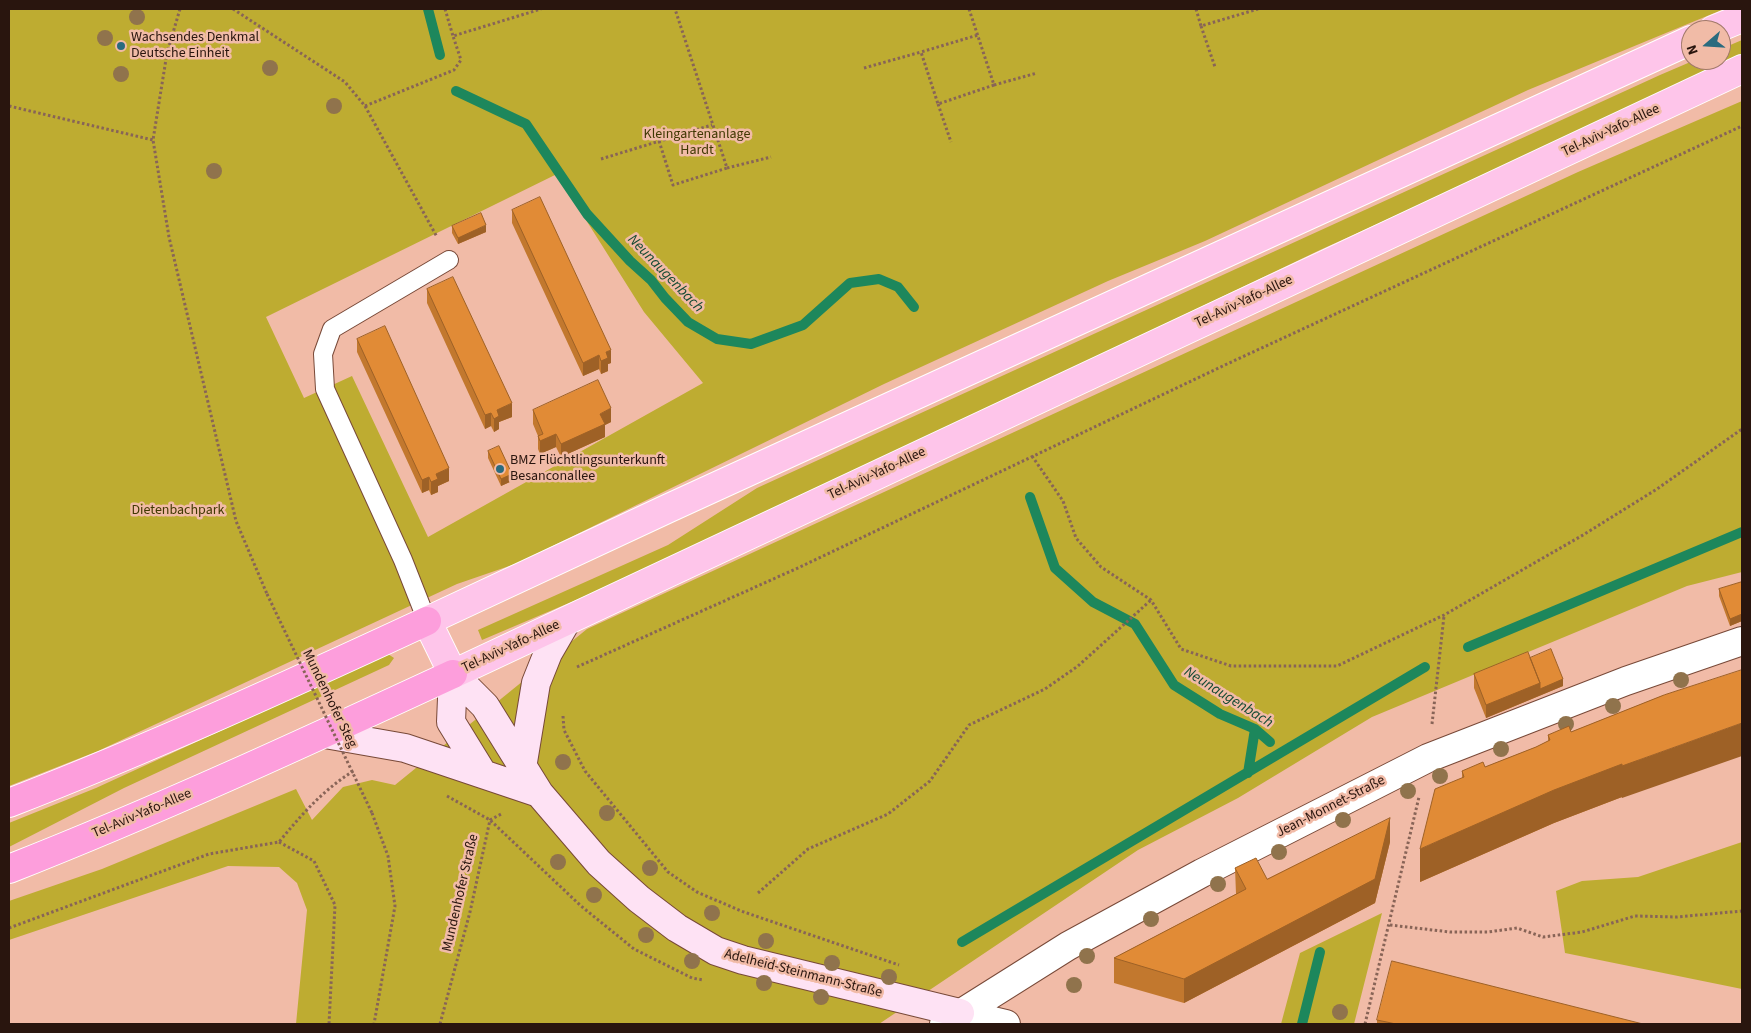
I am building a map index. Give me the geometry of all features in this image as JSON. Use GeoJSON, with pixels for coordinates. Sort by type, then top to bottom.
{"type":"FeatureCollection","features":[{"type":"Feature","properties":{"kind":"highway"},"geometry":{"type":"LineString","coordinates":[[9,803],[91,771],[255,701],[427,621]]}},
{"type":"Feature","properties":{"kind":"highway","name":"Tel-Aviv-Yafo-Allee"},"geometry":{"type":"LineString","coordinates":[[9,869],[64,848],[324,734],[453,674]]}},
{"type":"Feature","properties":{"kind":"main road"},"geometry":{"type":"LineString","coordinates":[[453,674],[427,621],[677,504],[1681,45]]}},
{"type":"Feature","properties":{"kind":"main road","name":"Tel-Aviv-Yafo-Allee"},"geometry":{"type":"LineString","coordinates":[[453,674],[923,452],[1742,70]]}},
{"type":"Feature","properties":{"kind":"street"},"geometry":{"type":"LineString","coordinates":[[522,768],[536,683],[548,653],[566,622]]}},
{"type":"Feature","properties":{"kind":"street","name":"Jean-Monnet-Straße"},"geometry":{"type":"LineString","coordinates":[[952,1018],[1068,946],[1194,877],[1428,758],[1626,681],[1742,641]]}},
{"type":"Feature","properties":{"kind":"street"},"geometry":{"type":"LineString","coordinates":[[453,674],[450,722],[483,774]]}},
{"type":"Feature","properties":{"kind":"street","name":"Adelheid-Steinmann-Straße"},"geometry":{"type":"LineString","coordinates":[[453,674],[484,706],[539,793],[599,863],[677,928],[716,952],[952,1018],[1006,1024]]}},
{"type":"Feature","properties":{"kind":"street"},"geometry":{"type":"LineString","coordinates":[[324,734],[405,748],[539,793]]}},
{"type":"Feature","properties":{"kind":"lane"},"geometry":{"type":"LineString","coordinates":[[427,621],[403,560],[325,388],[323,354],[332,329],[449,260]]}},
{"type":"Feature","properties":{"kind":"path","name":"Mundenhofer Steg"},"geometry":{"type":"LineString","coordinates":[[180,9],[167,53],[153,140],[169,237],[236,521],[267,594],[372,814],[388,856],[395,906],[374,1024]]}},
{"type":"Feature","properties":{"kind":"path"},"geometry":{"type":"LineString","coordinates":[[233,9],[345,82],[365,106],[449,260]]}},
{"type":"Feature","properties":{"kind":"path"},"geometry":{"type":"LineString","coordinates":[[365,106],[454,70],[461,60],[445,9]]}},
{"type":"Feature","properties":{"kind":"path"},"geometry":{"type":"LineString","coordinates":[[453,36],[541,9]]}},
{"type":"Feature","properties":{"kind":"path"},"geometry":{"type":"LineString","coordinates":[[675,9],[726,168]]}},
{"type":"Feature","properties":{"kind":"path"},"geometry":{"type":"LineString","coordinates":[[969,9],[994,86]]}},
{"type":"Feature","properties":{"kind":"path"},"geometry":{"type":"LineString","coordinates":[[1196,9],[1215,67]]}},
{"type":"Feature","properties":{"kind":"path"},"geometry":{"type":"LineString","coordinates":[[1201,26],[1259,9]]}},
{"type":"Feature","properties":{"kind":"path"},"geometry":{"type":"LineString","coordinates":[[864,68],[978,35]]}},
{"type":"Feature","properties":{"kind":"path"},"geometry":{"type":"LineString","coordinates":[[921,52],[950,142]]}},
{"type":"Feature","properties":{"kind":"path"},"geometry":{"type":"LineString","coordinates":[[938,104],[1037,73]]}},
{"type":"Feature","properties":{"kind":"path"},"geometry":{"type":"LineString","coordinates":[[9,106],[153,140]]}},
{"type":"Feature","properties":{"kind":"path"},"geometry":{"type":"LineString","coordinates":[[601,159],[712,125]]}},
{"type":"Feature","properties":{"kind":"path"},"geometry":{"type":"LineString","coordinates":[[573,671],[580,665],[800,567],[1032,456],[1742,126]]}},
{"type":"Feature","properties":{"kind":"path"},"geometry":{"type":"LineString","coordinates":[[659,141],[673,185],[726,168],[771,157]]}},
{"type":"Feature","properties":{"kind":"path"},"geometry":{"type":"LineString","coordinates":[[1032,456],[1063,501],[1076,538],[1100,567],[1151,600],[1181,649],[1231,666],[1337,666],[1444,616],[1583,535],[1657,489],[1742,429]]}},
{"type":"Feature","properties":{"kind":"path"},"geometry":{"type":"LineString","coordinates":[[758,893],[808,849],[888,814],[930,781],[968,725],[1045,690],[1078,666],[1151,600]]}},
{"type":"Feature","properties":{"kind":"path"},"geometry":{"type":"LineString","coordinates":[[1365,1024],[1390,925],[1428,758],[1444,616]]}},
{"type":"Feature","properties":{"kind":"path"},"geometry":{"type":"LineString","coordinates":[[563,711],[564,730],[585,771],[668,872],[697,892],[741,911],[901,965]]}},
{"type":"Feature","properties":{"kind":"path"},"geometry":{"type":"LineString","coordinates":[[279,842],[314,802],[338,780],[364,768]]}},
{"type":"Feature","properties":{"kind":"path","name":"Mundenhofer Straße"},"geometry":{"type":"LineString","coordinates":[[440,1024],[470,912],[490,820],[539,793]]}},
{"type":"Feature","properties":{"kind":"path"},"geometry":{"type":"LineString","coordinates":[[9,928],[209,854],[279,842],[314,861],[335,905],[329,1024]]}},
{"type":"Feature","properties":{"kind":"path"},"geometry":{"type":"LineString","coordinates":[[1390,925],[1450,932],[1488,932],[1518,928],[1543,937],[1582,932],[1635,916],[1677,918],[1742,911]]}},
{"type":"Feature","properties":{"kind":"green space"},"geometry":{"type":"Polygon","coordinates":[[[9,9],[1724,9],[1697,20],[1681,20],[1681,27],[1528,90],[1205,241],[1108,281],[884,384],[518,563],[457,584],[98,751],[9,786],[9,9]],[[557,174],[266,317],[304,398],[352,376],[428,537],[703,383],[644,312],[557,174]]]}},
{"type":"Feature","properties":{"kind":"green space"},"geometry":{"type":"Polygon","coordinates":[[[1742,40],[1742,61],[1731,66],[1731,45],[1742,40]]]}},
{"type":"Feature","properties":{"kind":"green space"},"geometry":{"type":"Polygon","coordinates":[[[1681,66],[1681,70],[1721,70],[1320,250],[677,557],[482,640],[478,630],[668,545],[757,488],[1681,66]]]}},
{"type":"Feature","properties":{"kind":"green space"},"geometry":{"type":"Polygon","coordinates":[[[1742,101],[1742,572],[1687,586],[1372,717],[1238,798],[1138,850],[879,1024],[296,1024],[307,910],[297,883],[279,867],[228,866],[9,940],[9,901],[102,869],[296,789],[312,820],[343,787],[372,780],[395,785],[587,629],[1578,172],[1742,101]]]}},
{"type":"Feature","properties":{"kind":"green space"},"geometry":{"type":"Polygon","coordinates":[[[388,654],[394,658],[389,665],[124,788],[9,847],[9,823],[96,788],[388,654]]]}},
{"type":"Feature","properties":{"kind":"green space"},"geometry":{"type":"Polygon","coordinates":[[[1742,842],[1742,989],[1565,953],[1556,891],[1582,881],[1638,877],[1742,842]]]}},
{"type":"Feature","properties":{"kind":"green space"},"geometry":{"type":"Polygon","coordinates":[[[1382,913],[1354,1024],[1281,1024],[1300,953],[1382,913]]]}},
{"type":"Feature","properties":{"kind":"building"},"geometry":{"type":"Polygon","coordinates":[[[540,197],[611,350],[606,352],[608,358],[601,361],[599,355],[583,363],[512,210],[540,197]]]}},
{"type":"Feature","properties":{"kind":"building"},"geometry":{"type":"Polygon","coordinates":[[[481,213],[486,225],[458,238],[452,226],[481,213]]]}},
{"type":"Feature","properties":{"kind":"building"},"geometry":{"type":"Polygon","coordinates":[[[453,277],[512,403],[497,410],[499,416],[494,419],[491,413],[485,415],[427,289],[453,277]]]}},
{"type":"Feature","properties":{"kind":"building"},"geometry":{"type":"Polygon","coordinates":[[[385,326],[449,468],[436,474],[438,479],[431,482],[429,477],[422,480],[357,339],[385,326]]]}},
{"type":"Feature","properties":{"kind":"building"},"geometry":{"type":"Polygon","coordinates":[[[598,380],[611,408],[600,414],[605,424],[561,444],[556,434],[540,441],[538,436],[543,434],[533,410],[598,380]]]}},
{"type":"Feature","properties":{"kind":"building"},"geometry":{"type":"Polygon","coordinates":[[[499,446],[512,474],[501,479],[488,451],[499,446]]]}},
{"type":"Feature","properties":{"kind":"building"},"geometry":{"type":"Polygon","coordinates":[[[1742,582],[1742,614],[1730,619],[1719,589],[1742,582]]]}},
{"type":"Feature","properties":{"kind":"building"},"geometry":{"type":"Polygon","coordinates":[[[1551,649],[1563,679],[1540,689],[1540,683],[1530,658],[1551,649]]]}},
{"type":"Feature","properties":{"kind":"building"},"geometry":{"type":"Polygon","coordinates":[[[1528,652],[1540,683],[1486,705],[1474,674],[1528,652]]]}},
{"type":"Feature","properties":{"kind":"building"},"geometry":{"type":"Polygon","coordinates":[[[1742,670],[1742,723],[1622,766],[1622,764],[1554,790],[1420,849],[1435,789],[1464,777],[1462,771],[1483,762],[1485,767],[1536,747],[1550,740],[1548,735],[1569,726],[1571,732],[1664,695],[1742,670]]]}},
{"type":"Feature","properties":{"kind":"building"},"geometry":{"type":"Polygon","coordinates":[[[1390,818],[1375,879],[1184,979],[1114,958],[1246,889],[1235,868],[1256,858],[1267,879],[1390,818]]]}},
{"type":"Feature","properties":{"kind":"building"},"geometry":{"type":"Polygon","coordinates":[[[1392,961],[1643,1024],[1396,1024],[1377,1020],[1392,961]]]}},
{"type":"Feature","properties":{"kind":"waterway","name":"Neunaugenbach"},"geometry":{"type":"LineString","coordinates":[[428,9],[440,55]]}},
{"type":"Feature","properties":{"kind":"waterway","name":"Neunaugenbach"},"geometry":{"type":"LineString","coordinates":[[456,91],[526,124],[587,214],[630,261],[651,280],[688,322],[717,339],[751,344],[803,325],[850,283],[879,279],[898,287],[914,307]]}},
{"type":"Feature","properties":{"kind":"waterway","name":"Neunaugenbach"},"geometry":{"type":"LineString","coordinates":[[1030,497],[1055,568],[1093,602],[1135,624],[1174,685],[1220,714],[1255,729],[1270,742]]}},
{"type":"Feature","properties":{"kind":"waterway"},"geometry":{"type":"LineString","coordinates":[[1468,647],[1742,532]]}},
{"type":"Feature","properties":{"kind":"waterway"},"geometry":{"type":"LineString","coordinates":[[962,942],[1425,667]]}},
{"type":"Feature","properties":{"kind":"waterway"},"geometry":{"type":"LineString","coordinates":[[1248,773],[1255,729]]}},
{"type":"Feature","properties":{"kind":"waterway","name":"Neunaugenbach"},"geometry":{"type":"LineString","coordinates":[[1302,1024],[1320,952]]}},
{"type":"Feature","properties":{"kind":"place","name":"Wachsendes Denkmal Deutsche Einheit"},"geometry":{"type":"Point","coordinates":[121,46]}},
{"type":"Feature","properties":{"kind":"place","name":"BMZ Flüchtlingsunterkunft Besanconallee"},"geometry":{"type":"Point","coordinates":[500,469]}},
{"type":"Feature","properties":{"kind":"park label","name":"Kleingartenanlage Hardt"},"geometry":{"type":"Point","coordinates":[697,144]}},
{"type":"Feature","properties":{"kind":"park label","name":"Dietenbachpark"},"geometry":{"type":"Point","coordinates":[178,511]}}]}
